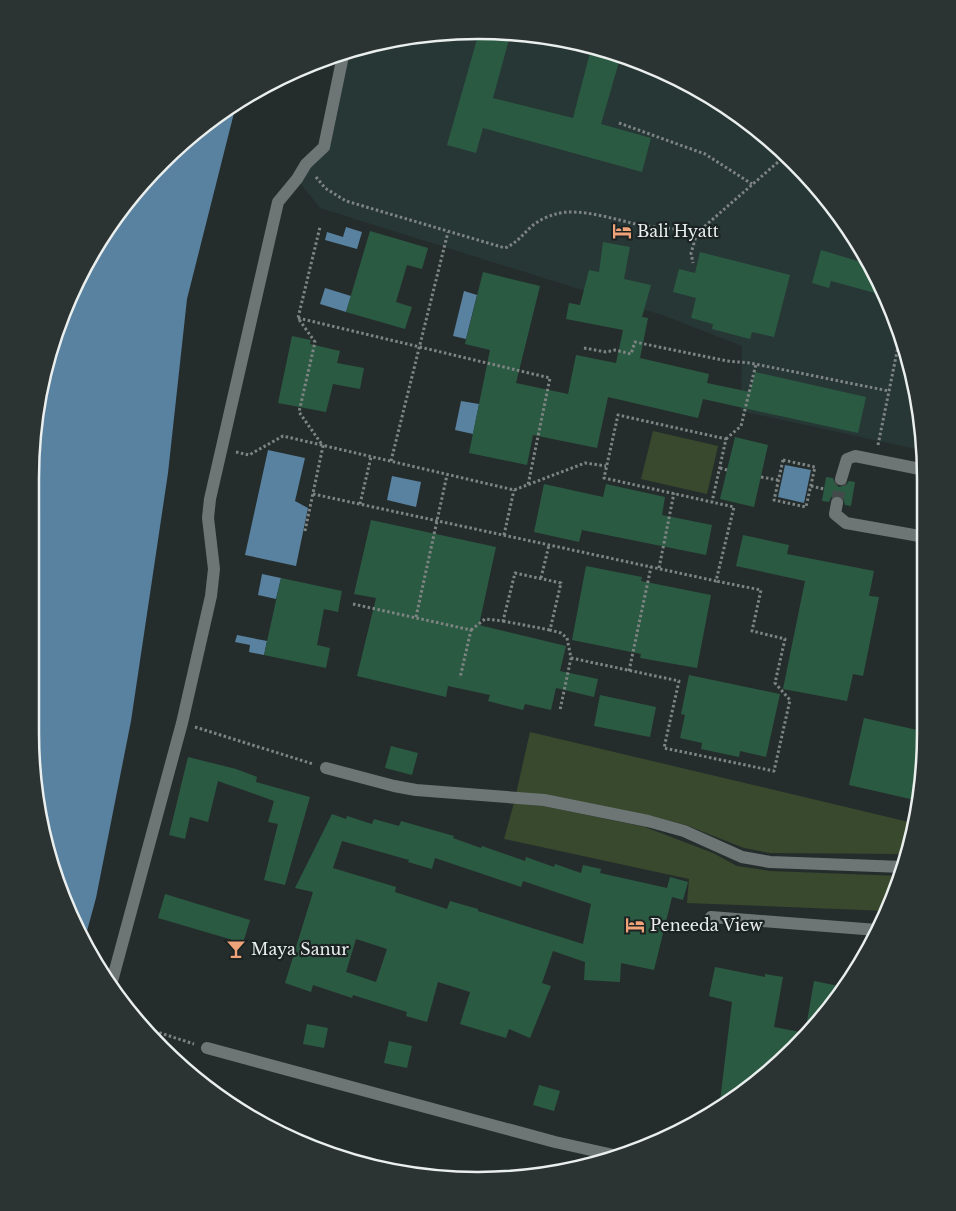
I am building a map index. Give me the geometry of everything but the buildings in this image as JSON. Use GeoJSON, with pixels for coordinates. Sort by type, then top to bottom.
{"type":"FeatureCollection","features":[{"type":"Feature","properties":{"kind":"street"},"geometry":{"type":"LineString","coordinates":[[113,977],[182,723],[211,596],[214,569],[208,518],[210,499],[278,202],[297,179],[306,164],[324,147],[342,61]]}},
{"type":"Feature","properties":{"kind":"street"},"geometry":{"type":"LineString","coordinates":[[841,479],[847,460],[855,456],[917,468]]}},
{"type":"Feature","properties":{"kind":"street"},"geometry":{"type":"LineString","coordinates":[[836,504],[835,514],[846,523],[917,536]]}},
{"type":"Feature","properties":{"kind":"street"},"geometry":{"type":"LineString","coordinates":[[326,768],[409,788],[443,793],[544,800],[648,821],[684,831],[742,857],[770,862],[896,867]]}},
{"type":"Feature","properties":{"kind":"street"},"geometry":{"type":"LineString","coordinates":[[711,917],[871,930]]}},
{"type":"Feature","properties":{"kind":"street"},"geometry":{"type":"LineString","coordinates":[[207,1048],[554,1142],[605,1153]]}},
{"type":"Feature","properties":{"kind":"path"},"geometry":{"type":"LineString","coordinates":[[619,123],[705,154],[752,184]]}},
{"type":"Feature","properties":{"kind":"path"},"geometry":{"type":"LineString","coordinates":[[693,263],[691,253],[697,233],[781,160]]}},
{"type":"Feature","properties":{"kind":"path"},"geometry":{"type":"LineString","coordinates":[[306,164],[325,188],[346,201],[505,248],[514,245],[533,225],[557,213],[570,212],[602,216],[642,225],[676,228],[697,233]]}},
{"type":"Feature","properties":{"kind":"path"},"geometry":{"type":"LineString","coordinates":[[305,531],[324,446],[299,412],[315,342],[298,318],[320,227]]}},
{"type":"Feature","properties":{"kind":"path"},"geometry":{"type":"LineString","coordinates":[[391,461],[448,232]]}},
{"type":"Feature","properties":{"kind":"path"},"geometry":{"type":"LineString","coordinates":[[298,318],[550,378],[528,485]]}},
{"type":"Feature","properties":{"kind":"path"},"geometry":{"type":"LineString","coordinates":[[584,348],[606,352],[615,350],[631,354],[635,342],[727,361],[756,364],[889,390]]}},
{"type":"Feature","properties":{"kind":"path"},"geometry":{"type":"LineString","coordinates":[[875,460],[898,349]]}},
{"type":"Feature","properties":{"kind":"path"},"geometry":{"type":"LineString","coordinates":[[712,502],[726,439],[741,426],[756,364]]}},
{"type":"Feature","properties":{"kind":"path"},"geometry":{"type":"LineString","coordinates":[[716,581],[734,507],[604,478],[618,415],[726,439]]}},
{"type":"Feature","properties":{"kind":"path"},"geometry":{"type":"LineString","coordinates":[[221,448],[249,455],[283,436],[514,490],[585,463],[606,466]]}},
{"type":"Feature","properties":{"kind":"path"},"geometry":{"type":"LineString","coordinates":[[360,504],[371,457]]}},
{"type":"Feature","properties":{"kind":"path"},"geometry":{"type":"LineString","coordinates":[[783,460],[815,467],[811,486],[806,507],[774,500],[783,460]]}},
{"type":"Feature","properties":{"kind":"path"},"geometry":{"type":"LineString","coordinates":[[720,468],[727,470]]}},
{"type":"Feature","properties":{"kind":"path"},"geometry":{"type":"LineString","coordinates":[[416,617],[447,475]]}},
{"type":"Feature","properties":{"kind":"path"},"geometry":{"type":"LineString","coordinates":[[761,477],[778,480]]}},
{"type":"Feature","properties":{"kind":"path"},"geometry":{"type":"LineString","coordinates":[[811,486],[824,489]]}},
{"type":"Feature","properties":{"kind":"path"},"geometry":{"type":"LineString","coordinates":[[504,535],[514,490]]}},
{"type":"Feature","properties":{"kind":"path"},"geometry":{"type":"LineString","coordinates":[[659,568],[674,493]]}},
{"type":"Feature","properties":{"kind":"path"},"geometry":{"type":"LineString","coordinates":[[313,494],[761,590],[752,631],[785,638],[775,683],[790,700],[774,771],[664,748],[679,681],[571,658]]}},
{"type":"Feature","properties":{"kind":"path"},"geometry":{"type":"LineString","coordinates":[[541,578],[550,545]]}},
{"type":"Feature","properties":{"kind":"path"},"geometry":{"type":"LineString","coordinates":[[629,671],[652,567]]}},
{"type":"Feature","properties":{"kind":"path"},"geometry":{"type":"LineString","coordinates":[[503,620],[515,573],[561,582],[550,630]]}},
{"type":"Feature","properties":{"kind":"path"},"geometry":{"type":"LineString","coordinates":[[353,604],[471,630]]}},
{"type":"Feature","properties":{"kind":"path"},"geometry":{"type":"LineString","coordinates":[[460,678],[471,630],[485,619],[503,620],[562,633],[567,638],[571,658],[560,710]]}},
{"type":"Feature","properties":{"kind":"path"},"geometry":{"type":"LineString","coordinates":[[182,723],[326,768]]}},
{"type":"Feature","properties":{"kind":"path"},"geometry":{"type":"LineString","coordinates":[[156,1031],[207,1048]]}},
{"type":"Feature","properties":{"kind":"shaded area","name":"Bali Hyatt"},"geometry":{"type":"Polygon","coordinates":[[[478,39],[535,43],[564,47],[619,62],[672,84],[722,113],[768,148],[808,188],[843,234],[872,284],[894,337],[909,392],[916,449],[741,411],[742,346],[665,316],[320,208],[297,179],[324,147],[342,61],[392,47],[449,40],[478,39]]]}},
{"type":"Feature","properties":{"kind":"green space"},"geometry":{"type":"Polygon","coordinates":[[[653,431],[718,446],[707,494],[641,479],[653,431]]]}},
{"type":"Feature","properties":{"kind":"green space"},"geometry":{"type":"Polygon","coordinates":[[[530,732],[908,822],[900,854],[770,853],[744,848],[686,825],[651,816],[516,794],[530,732]]]}},
{"type":"Feature","properties":{"kind":"green space"},"geometry":{"type":"Polygon","coordinates":[[[514,803],[543,806],[645,827],[713,853],[737,866],[770,871],[893,876],[880,911],[687,903],[689,879],[504,839],[514,803]]]}},
{"type":"Feature","properties":{"kind":"water"},"geometry":{"type":"Polygon","coordinates":[[[234,113],[187,299],[168,473],[131,721],[96,898],[87,932],[72,901],[54,847],[47,819],[40,762],[39,478],[40,449],[47,392],[62,337],[72,310],[98,258],[113,234],[148,188],[167,167],[188,148],[234,113]]]}},
{"type":"Feature","properties":{"kind":"water"},"geometry":{"type":"Polygon","coordinates":[[[346,227],[362,232],[357,249],[325,240],[327,232],[343,237],[346,227]]]}},
{"type":"Feature","properties":{"kind":"water"},"geometry":{"type":"Polygon","coordinates":[[[325,288],[351,296],[346,312],[320,304],[325,288]]]}},
{"type":"Feature","properties":{"kind":"water"},"geometry":{"type":"Polygon","coordinates":[[[464,291],[477,295],[466,339],[453,336],[464,291]]]}},
{"type":"Feature","properties":{"kind":"water"},"geometry":{"type":"Polygon","coordinates":[[[461,401],[479,404],[473,434],[455,430],[461,401]]]}},
{"type":"Feature","properties":{"kind":"water"},"geometry":{"type":"Polygon","coordinates":[[[268,450],[305,458],[295,501],[308,508],[296,566],[245,555],[268,450]]]}},
{"type":"Feature","properties":{"kind":"water"},"geometry":{"type":"Polygon","coordinates":[[[785,465],[811,470],[804,503],[778,497],[785,465]]]}},
{"type":"Feature","properties":{"kind":"water"},"geometry":{"type":"Polygon","coordinates":[[[392,476],[421,482],[416,507],[387,500],[392,476]]]}},
{"type":"Feature","properties":{"kind":"water"},"geometry":{"type":"Polygon","coordinates":[[[262,574],[281,578],[276,599],[258,595],[262,574]]]}},
{"type":"Feature","properties":{"kind":"water"},"geometry":{"type":"Polygon","coordinates":[[[237,635],[267,641],[264,655],[249,652],[250,645],[235,642],[237,635]]]}},
{"type":"Feature","properties":{"kind":"tunnel"},"geometry":{"type":"LineString","coordinates":[[837,503],[841,479]]}},
{"type":"Feature","properties":{"kind":"place","name":"Bali Hyatt"},"geometry":{"type":"Point","coordinates":[622,231]}},
{"type":"Feature","properties":{"kind":"place","name":"Peneeda View"},"geometry":{"type":"Point","coordinates":[635,925]}},
{"type":"Feature","properties":{"kind":"place","name":"Maya Sanur"},"geometry":{"type":"Point","coordinates":[236,949]}}]}
